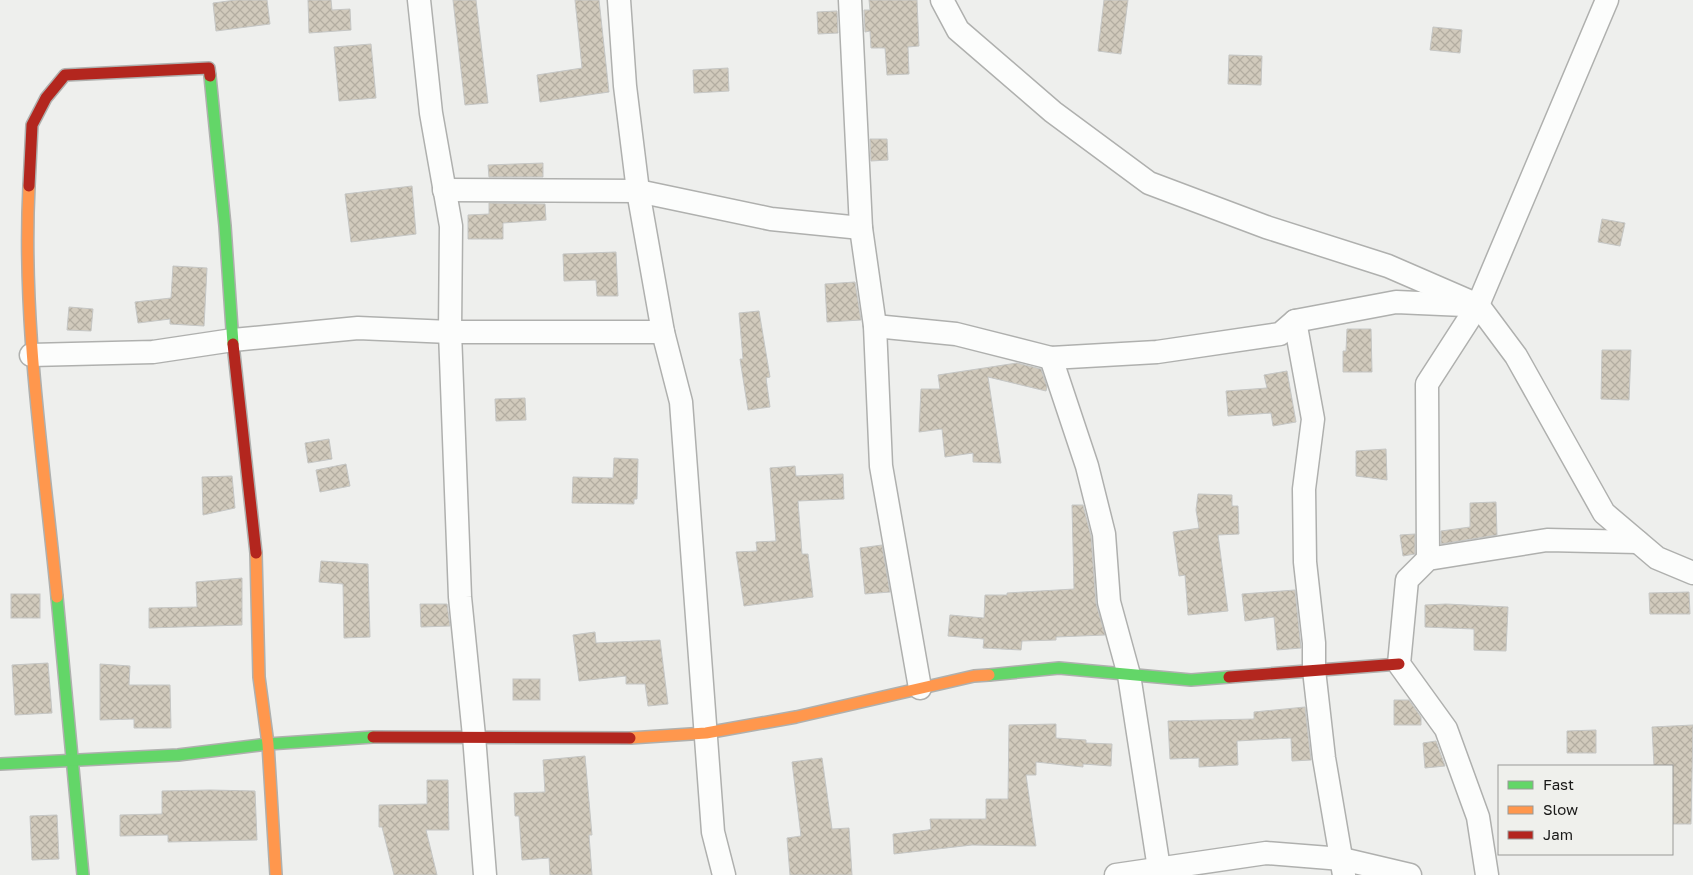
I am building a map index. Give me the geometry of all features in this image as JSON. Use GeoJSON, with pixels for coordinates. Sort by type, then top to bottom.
{"type":"FeatureCollection","features":[{"type":"Feature","properties":{"kind":"street"},"geometry":{"type":"LineString","coordinates":[[419,0],[431,113],[451,226],[450,332],[460,597],[485,875]]}},
{"type":"Feature","properties":{"kind":"street"},"geometry":{"type":"LineString","coordinates":[[618,0],[625,86],[638,191],[663,332],[681,402],[713,832],[724,875]]}},
{"type":"Feature","properties":{"kind":"street"},"geometry":{"type":"LineString","coordinates":[[850,0],[862,228],[875,326],[881,466],[920,688]]}},
{"type":"Feature","properties":{"kind":"street"},"geometry":{"type":"LineString","coordinates":[[942,0],[958,30],[1053,112],[1149,183],[1266,227],[1388,266],[1478,305],[1516,356],[1604,513],[1657,558],[1693,573]]}},
{"type":"Feature","properties":{"kind":"street"},"geometry":{"type":"LineString","coordinates":[[1428,560],[1428,384],[1478,305],[1607,0]]}},
{"type":"Feature","properties":{"kind":"street"},"geometry":{"type":"LineString","coordinates":[[83,875],[54,564],[38,434],[31,355],[28,221],[32,125],[46,98],[65,75],[209,68],[225,226],[232,340],[256,562],[259,676],[268,744],[276,875]]}},
{"type":"Feature","properties":{"kind":"street"},"geometry":{"type":"LineString","coordinates":[[444,190],[638,191],[771,220],[862,228]]}},
{"type":"Feature","properties":{"kind":"street"},"geometry":{"type":"LineString","coordinates":[[875,326],[956,334],[1051,358],[1157,352],[1280,334],[1296,321],[1396,302],[1478,305]]}},
{"type":"Feature","properties":{"kind":"street"},"geometry":{"type":"LineString","coordinates":[[1296,321],[1313,419],[1304,498],[1305,562],[1314,643],[1314,670],[1324,758],[1343,867]]}},
{"type":"Feature","properties":{"kind":"street"},"geometry":{"type":"LineString","coordinates":[[31,355],[154,352],[232,340],[358,328],[450,332],[663,332]]}},
{"type":"Feature","properties":{"kind":"street"},"geometry":{"type":"LineString","coordinates":[[1051,358],[1088,466],[1102,524],[1109,602],[1129,675],[1160,873]]}},
{"type":"Feature","properties":{"kind":"street"},"geometry":{"type":"LineString","coordinates":[[1487,875],[1478,817],[1446,728],[1399,664],[1407,580],[1428,560],[1547,540],[1638,542]]}},
{"type":"Feature","properties":{"kind":"street"},"geometry":{"type":"LineString","coordinates":[[0,764],[178,754],[356,737],[629,738],[706,732],[796,717],[974,676],[1059,668],[1191,680],[1399,664]]}},
{"type":"Feature","properties":{"kind":"street"},"geometry":{"type":"LineString","coordinates":[[1116,875],[1160,873],[1266,853],[1343,867],[1410,875]]}},
{"type":"Feature","properties":{"kind":"building"},"geometry":{"type":"Polygon","coordinates":[[[236,0],[267,0],[270,24],[216,31],[213,3],[236,0]]]}},
{"type":"Feature","properties":{"kind":"building"},"geometry":{"type":"Polygon","coordinates":[[[308,0],[331,0],[332,10],[350,9],[351,30],[309,33],[308,0]]]}},
{"type":"Feature","properties":{"kind":"building"},"geometry":{"type":"Polygon","coordinates":[[[453,0],[476,0],[488,103],[465,105],[453,0]]]}},
{"type":"Feature","properties":{"kind":"building"},"geometry":{"type":"Polygon","coordinates":[[[575,0],[599,0],[609,92],[540,102],[537,75],[582,68],[575,0]]]}},
{"type":"Feature","properties":{"kind":"building"},"geometry":{"type":"Polygon","coordinates":[[[869,0],[917,0],[919,46],[908,47],[909,74],[887,75],[885,48],[871,48],[870,31],[865,32],[864,10],[870,10],[869,0]]]}},
{"type":"Feature","properties":{"kind":"building"},"geometry":{"type":"Polygon","coordinates":[[[1104,0],[1128,0],[1121,54],[1098,51],[1104,0]]]}},
{"type":"Feature","properties":{"kind":"building"},"geometry":{"type":"Polygon","coordinates":[[[837,11],[838,33],[818,34],[817,12],[837,11]]]}},
{"type":"Feature","properties":{"kind":"building"},"geometry":{"type":"Polygon","coordinates":[[[1433,27],[1462,30],[1460,53],[1430,50],[1433,27]]]}},
{"type":"Feature","properties":{"kind":"building"},"geometry":{"type":"Polygon","coordinates":[[[371,44],[376,98],[339,101],[334,47],[371,44]]]}},
{"type":"Feature","properties":{"kind":"building"},"geometry":{"type":"Polygon","coordinates":[[[1229,55],[1262,56],[1261,85],[1228,84],[1229,55]]]}},
{"type":"Feature","properties":{"kind":"building"},"geometry":{"type":"Polygon","coordinates":[[[728,68],[729,91],[694,93],[693,70],[728,68]]]}},
{"type":"Feature","properties":{"kind":"building"},"geometry":{"type":"Polygon","coordinates":[[[870,139],[887,139],[888,160],[871,161],[870,139]]]}},
{"type":"Feature","properties":{"kind":"building"},"geometry":{"type":"Polygon","coordinates":[[[543,163],[543,177],[489,177],[488,165],[543,163]]]}},
{"type":"Feature","properties":{"kind":"building"},"geometry":{"type":"Polygon","coordinates":[[[412,186],[416,234],[351,242],[345,194],[412,186]]]}},
{"type":"Feature","properties":{"kind":"building"},"geometry":{"type":"Polygon","coordinates":[[[489,203],[545,204],[546,220],[503,223],[503,239],[468,239],[468,215],[489,214],[489,203]]]}},
{"type":"Feature","properties":{"kind":"building"},"geometry":{"type":"Polygon","coordinates":[[[1602,219],[1625,223],[1620,246],[1598,242],[1602,219]]]}},
{"type":"Feature","properties":{"kind":"building"},"geometry":{"type":"Polygon","coordinates":[[[616,252],[618,296],[597,296],[596,280],[564,281],[563,254],[616,252]]]}},
{"type":"Feature","properties":{"kind":"building"},"geometry":{"type":"Polygon","coordinates":[[[173,266],[207,268],[204,326],[170,324],[170,319],[138,323],[135,302],[171,298],[173,266]]]}},
{"type":"Feature","properties":{"kind":"building"},"geometry":{"type":"Polygon","coordinates":[[[855,282],[861,320],[827,322],[825,284],[855,282]]]}},
{"type":"Feature","properties":{"kind":"building"},"geometry":{"type":"Polygon","coordinates":[[[69,307],[93,309],[91,331],[67,330],[69,307]]]}},
{"type":"Feature","properties":{"kind":"building"},"geometry":{"type":"Polygon","coordinates":[[[759,311],[770,377],[766,378],[770,407],[748,410],[740,359],[743,359],[739,313],[759,311]]]}},
{"type":"Feature","properties":{"kind":"building"},"geometry":{"type":"Polygon","coordinates":[[[1347,329],[1371,329],[1372,372],[1343,372],[1343,351],[1346,351],[1347,329]]]}},
{"type":"Feature","properties":{"kind":"building"},"geometry":{"type":"Polygon","coordinates":[[[1602,350],[1631,350],[1629,400],[1601,399],[1602,350]]]}},
{"type":"Feature","properties":{"kind":"building"},"geometry":{"type":"Polygon","coordinates":[[[1017,363],[1041,369],[1047,387],[1046,391],[988,377],[1001,463],[973,462],[973,453],[945,457],[942,429],[919,432],[921,389],[940,389],[938,375],[1017,363]]]}},
{"type":"Feature","properties":{"kind":"building"},"geometry":{"type":"Polygon","coordinates":[[[1287,371],[1296,422],[1273,426],[1271,413],[1228,416],[1226,391],[1267,388],[1264,375],[1287,371]]]}},
{"type":"Feature","properties":{"kind":"building"},"geometry":{"type":"Polygon","coordinates":[[[525,398],[526,420],[496,421],[495,399],[525,398]]]}},
{"type":"Feature","properties":{"kind":"building"},"geometry":{"type":"Polygon","coordinates":[[[329,439],[332,459],[308,463],[305,443],[329,439]]]}},
{"type":"Feature","properties":{"kind":"building"},"geometry":{"type":"Polygon","coordinates":[[[1386,449],[1387,480],[1356,476],[1356,451],[1386,449]]]}},
{"type":"Feature","properties":{"kind":"building"},"geometry":{"type":"Polygon","coordinates":[[[614,458],[638,459],[637,499],[634,499],[634,504],[572,503],[573,477],[613,478],[614,458]]]}},
{"type":"Feature","properties":{"kind":"building"},"geometry":{"type":"Polygon","coordinates":[[[346,464],[350,486],[320,492],[316,470],[346,464]]]}},
{"type":"Feature","properties":{"kind":"building"},"geometry":{"type":"Polygon","coordinates":[[[795,466],[796,476],[843,474],[844,499],[798,501],[802,554],[808,554],[813,597],[744,606],[736,552],[757,551],[756,542],[776,541],[770,468],[795,466]]]}},
{"type":"Feature","properties":{"kind":"building"},"geometry":{"type":"Polygon","coordinates":[[[232,476],[235,508],[203,515],[202,477],[232,476]]]}},
{"type":"Feature","properties":{"kind":"building"},"geometry":{"type":"Polygon","coordinates":[[[1198,494],[1232,495],[1232,506],[1238,506],[1239,534],[1218,535],[1228,611],[1188,615],[1185,575],[1179,576],[1173,532],[1199,528],[1196,510],[1198,494]]]}},
{"type":"Feature","properties":{"kind":"building"},"geometry":{"type":"Polygon","coordinates":[[[1496,502],[1497,535],[1441,544],[1441,531],[1470,527],[1470,503],[1496,502]]]}},
{"type":"Feature","properties":{"kind":"building"},"geometry":{"type":"Polygon","coordinates":[[[1072,505],[1083,505],[1091,536],[1096,603],[1105,635],[1056,637],[1056,640],[1022,641],[1021,650],[983,648],[984,639],[948,636],[950,615],[984,618],[985,595],[1074,589],[1072,505]]]}},
{"type":"Feature","properties":{"kind":"building"},"geometry":{"type":"Polygon","coordinates":[[[1415,534],[1415,554],[1403,556],[1400,535],[1415,534]]]}},
{"type":"Feature","properties":{"kind":"building"},"geometry":{"type":"Polygon","coordinates":[[[882,545],[890,592],[865,594],[860,548],[882,545]]]}},
{"type":"Feature","properties":{"kind":"building"},"geometry":{"type":"Polygon","coordinates":[[[321,561],[368,564],[370,637],[344,638],[343,584],[319,582],[321,561]]]}},
{"type":"Feature","properties":{"kind":"building"},"geometry":{"type":"Polygon","coordinates":[[[242,578],[242,625],[149,628],[149,608],[197,607],[196,582],[242,578]]]}},
{"type":"Feature","properties":{"kind":"building"},"geometry":{"type":"Polygon","coordinates":[[[1295,590],[1301,648],[1277,650],[1274,617],[1245,621],[1242,594],[1295,590]]]}},
{"type":"Feature","properties":{"kind":"building"},"geometry":{"type":"Polygon","coordinates":[[[1689,592],[1690,614],[1650,614],[1649,593],[1689,592]]]}},
{"type":"Feature","properties":{"kind":"building"},"geometry":{"type":"Polygon","coordinates":[[[11,594],[40,594],[40,618],[11,618],[11,594]]]}},
{"type":"Feature","properties":{"kind":"building"},"geometry":{"type":"Polygon","coordinates":[[[420,604],[447,604],[450,626],[421,627],[420,604]]]}},
{"type":"Feature","properties":{"kind":"building"},"geometry":{"type":"Polygon","coordinates":[[[1446,604],[1508,607],[1506,651],[1474,650],[1474,629],[1425,627],[1425,605],[1446,604]]]}},
{"type":"Feature","properties":{"kind":"building"},"geometry":{"type":"Polygon","coordinates":[[[595,632],[596,643],[660,640],[668,704],[648,706],[645,684],[626,684],[626,676],[579,681],[573,635],[595,632]]]}},
{"type":"Feature","properties":{"kind":"building"},"geometry":{"type":"Polygon","coordinates":[[[48,663],[52,713],[15,715],[12,665],[48,663]]]}},
{"type":"Feature","properties":{"kind":"building"},"geometry":{"type":"Polygon","coordinates":[[[100,664],[130,666],[129,685],[170,685],[171,728],[134,728],[134,719],[100,720],[100,664]]]}},
{"type":"Feature","properties":{"kind":"building"},"geometry":{"type":"Polygon","coordinates":[[[513,679],[540,679],[540,700],[513,700],[513,679]]]}},
{"type":"Feature","properties":{"kind":"building"},"geometry":{"type":"Polygon","coordinates":[[[1394,700],[1409,700],[1421,717],[1421,725],[1394,725],[1394,700]]]}},
{"type":"Feature","properties":{"kind":"building"},"geometry":{"type":"Polygon","coordinates":[[[1305,707],[1311,760],[1292,761],[1291,738],[1237,741],[1238,765],[1199,767],[1199,758],[1170,759],[1168,721],[1254,719],[1254,712],[1305,707]]]}},
{"type":"Feature","properties":{"kind":"building"},"geometry":{"type":"Polygon","coordinates":[[[1056,724],[1056,738],[1086,740],[1086,743],[1112,744],[1111,766],[1083,764],[1083,767],[1036,762],[1036,775],[1026,775],[1036,846],[972,845],[894,854],[893,834],[931,829],[930,819],[986,819],[986,799],[1008,799],[1009,725],[1056,724]]]}},
{"type":"Feature","properties":{"kind":"building"},"geometry":{"type":"Polygon","coordinates":[[[1693,725],[1691,824],[1673,824],[1673,765],[1654,765],[1652,727],[1693,725]]]}},
{"type":"Feature","properties":{"kind":"building"},"geometry":{"type":"Polygon","coordinates":[[[1596,730],[1596,753],[1567,753],[1567,731],[1596,730]]]}},
{"type":"Feature","properties":{"kind":"building"},"geometry":{"type":"Polygon","coordinates":[[[1436,741],[1445,766],[1425,768],[1423,743],[1436,741]]]}},
{"type":"Feature","properties":{"kind":"building"},"geometry":{"type":"Polygon","coordinates":[[[585,756],[592,835],[589,835],[592,875],[550,875],[549,858],[522,860],[519,816],[515,816],[514,793],[545,792],[543,760],[585,756]]]}},
{"type":"Feature","properties":{"kind":"building"},"geometry":{"type":"Polygon","coordinates":[[[822,758],[832,829],[849,828],[852,875],[790,875],[787,838],[801,836],[792,762],[822,758]]]}},
{"type":"Feature","properties":{"kind":"building"},"geometry":{"type":"Polygon","coordinates":[[[427,780],[448,780],[449,830],[426,830],[437,875],[394,875],[382,827],[379,827],[379,805],[427,804],[427,780]]]}},
{"type":"Feature","properties":{"kind":"building"},"geometry":{"type":"Polygon","coordinates":[[[162,791],[255,791],[257,840],[168,842],[168,835],[120,836],[120,815],[162,814],[162,791]]]}},
{"type":"Feature","properties":{"kind":"building"},"geometry":{"type":"Polygon","coordinates":[[[57,815],[59,859],[32,860],[30,816],[57,815]]]}},
{"type":"Feature","properties":{"kind":"traffic: fast"},"geometry":{"type":"LineString","coordinates":[[210,76],[225,226],[233,344]]}},
{"type":"Feature","properties":{"kind":"traffic: fast"},"geometry":{"type":"LineString","coordinates":[[57,597],[83,875]]}},
{"type":"Feature","properties":{"kind":"traffic: fast"},"geometry":{"type":"LineString","coordinates":[[989,675],[1059,668],[1191,680],[1229,677]]}},
{"type":"Feature","properties":{"kind":"traffic: fast"},"geometry":{"type":"LineString","coordinates":[[0,764],[178,755],[268,744],[373,737]]}},
{"type":"Feature","properties":{"kind":"traffic: slow"},"geometry":{"type":"LineString","coordinates":[[29,186],[28,238],[31,341],[57,597]]}},
{"type":"Feature","properties":{"kind":"traffic: slow"},"geometry":{"type":"LineString","coordinates":[[256,553],[259,677],[268,744],[276,875]]}},
{"type":"Feature","properties":{"kind":"traffic: slow"},"geometry":{"type":"LineString","coordinates":[[630,738],[706,733],[796,717],[974,676],[989,675]]}},
{"type":"Feature","properties":{"kind":"traffic: jam"},"geometry":{"type":"LineString","coordinates":[[29,186],[32,125],[46,98],[65,75],[209,68],[210,76]]}},
{"type":"Feature","properties":{"kind":"traffic: jam"},"geometry":{"type":"LineString","coordinates":[[233,344],[256,553]]}},
{"type":"Feature","properties":{"kind":"traffic: jam"},"geometry":{"type":"LineString","coordinates":[[1229,677],[1399,664]]}},
{"type":"Feature","properties":{"kind":"traffic: jam"},"geometry":{"type":"LineString","coordinates":[[373,737],[630,738]]}}]}
